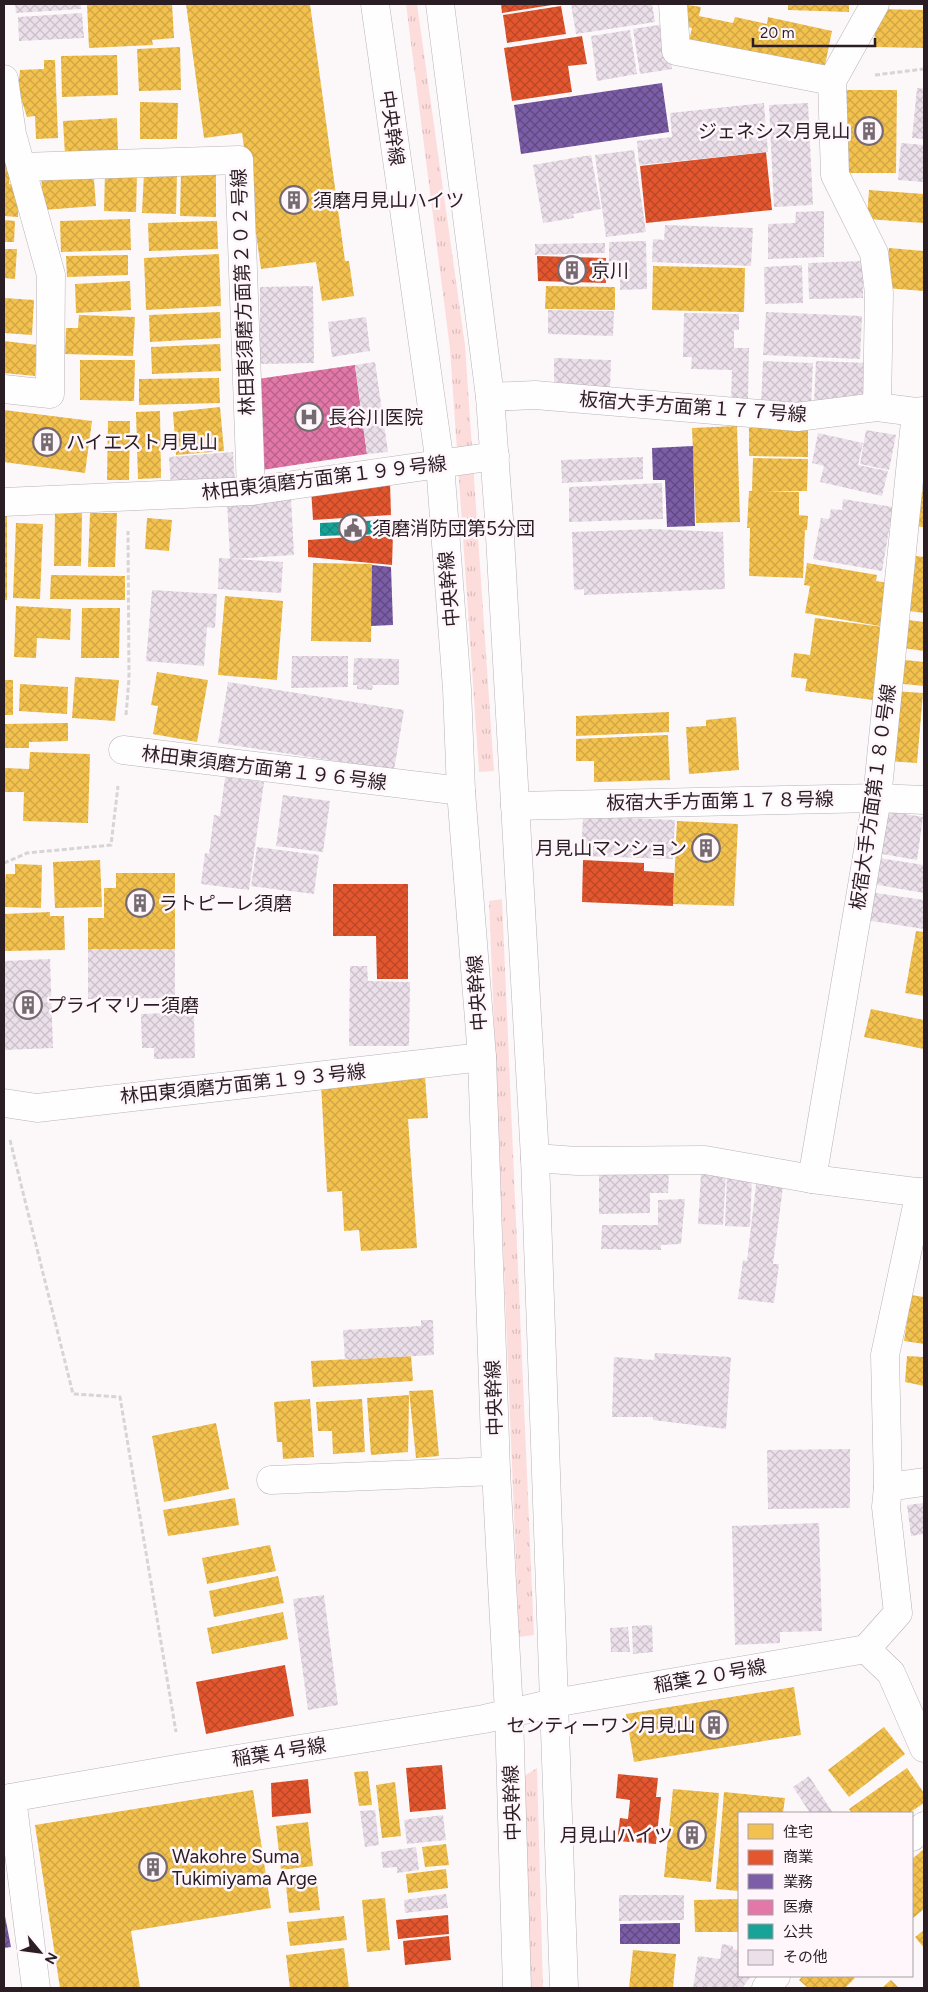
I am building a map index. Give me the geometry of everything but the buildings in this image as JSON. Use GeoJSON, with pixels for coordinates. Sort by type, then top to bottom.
{"type":"FeatureCollection","features":[{"type":"Feature","properties":{"kind":"street","name":"中央幹線"},"geometry":{"type":"LineString","coordinates":[[375,4],[440,464],[457,689],[461,791],[482,1057],[496,1471],[509,1713],[517,1988]]}},
{"type":"Feature","properties":{"kind":"street"},"geometry":{"type":"LineString","coordinates":[[440,4],[490,397],[495,456],[535,1158],[564,1988]]}},
{"type":"Feature","properties":{"kind":"street"},"geometry":{"type":"LineString","coordinates":[[673,4],[676,51],[832,80]]}},
{"type":"Feature","properties":{"kind":"street"},"geometry":{"type":"LineString","coordinates":[[875,4],[832,80],[835,175],[874,252],[878,285],[877,407]]}},
{"type":"Feature","properties":{"kind":"street"},"geometry":{"type":"LineString","coordinates":[[4,79],[8,134],[22,167],[51,275],[50,394],[4,389]]}},
{"type":"Feature","properties":{"kind":"street","name":"林田東須磨方面第２０２号線"},"geometry":{"type":"LineString","coordinates":[[22,167],[239,160],[251,491]]}},
{"type":"Feature","properties":{"kind":"street","name":"板宿大手方面第１７７号線"},"geometry":{"type":"LineString","coordinates":[[490,397],[535,395],[797,417],[877,407],[920,411]]}},
{"type":"Feature","properties":{"kind":"street","name":"板宿大手方面第１８０号線"},"geometry":{"type":"LineString","coordinates":[[812,1179],[876,798],[920,411]]}},
{"type":"Feature","properties":{"kind":"street","name":"林田東須磨方面第１９９号線"},"geometry":{"type":"LineString","coordinates":[[4,502],[128,498],[251,491],[495,456]]}},
{"type":"Feature","properties":{"kind":"street","name":"林田東須磨方面第１９６号線"},"geometry":{"type":"LineString","coordinates":[[123,750],[461,791]]}},
{"type":"Feature","properties":{"kind":"street","name":"板宿大手方面第１７８号線"},"geometry":{"type":"LineString","coordinates":[[515,806],[876,798],[924,800]]}},
{"type":"Feature","properties":{"kind":"street","name":"林田東須磨方面第１９３号線"},"geometry":{"type":"LineString","coordinates":[[4,1103],[38,1108],[482,1057]]}},
{"type":"Feature","properties":{"kind":"street"},"geometry":{"type":"LineString","coordinates":[[535,1158],[577,1161],[705,1160],[812,1179],[922,1193],[885,1355],[888,1487],[886,1507],[898,1613],[866,1649],[891,1673],[924,1748]]}},
{"type":"Feature","properties":{"kind":"street"},"geometry":{"type":"LineString","coordinates":[[271,1480],[496,1471]]}},
{"type":"Feature","properties":{"kind":"street"},"geometry":{"type":"LineString","coordinates":[[888,1487],[924,1482]]}},
{"type":"Feature","properties":{"kind":"street","name":"稲葉２０号線"},"geometry":{"type":"LineString","coordinates":[[554,1703],[866,1649]]}},
{"type":"Feature","properties":{"kind":"street","name":"稲葉４号線"},"geometry":{"type":"LineString","coordinates":[[8,1799],[182,1768],[467,1722],[554,1703]]}},
{"type":"Feature","properties":{"kind":"street"},"geometry":{"type":"LineString","coordinates":[[8,1799],[36,1988]]}},
{"type":"Feature","properties":{"kind":"street"},"geometry":{"type":"LineString","coordinates":[[913,1836],[924,1826]]}},
{"type":"Feature","properties":{"kind":"street"},"geometry":{"type":"LineString","coordinates":[[766,1988],[775,1977]]}},
{"type":"Feature","properties":{"kind":"path"},"geometry":{"type":"LineString","coordinates":[[123,750],[129,679],[128,498]]}},
{"type":"Feature","properties":{"kind":"path","name":"林田東須磨方面第１９６号線"},"geometry":{"type":"LineString","coordinates":[[4,863],[27,853],[111,845],[123,750]]}},
{"type":"Feature","properties":{"kind":"path"},"geometry":{"type":"LineString","coordinates":[[8,1133],[73,1394],[120,1397],[182,1768]]}},
{"type":"Feature","properties":{"kind":"green space"},"geometry":{"type":"Polygon","coordinates":[[[406,4],[417,4],[465,345],[494,771],[479,772],[450,349],[406,4]]]}},
{"type":"Feature","properties":{"kind":"green space"},"geometry":{"type":"Polygon","coordinates":[[[502,899],[534,1635],[519,1637],[489,901],[502,899]]]}},
{"type":"Feature","properties":{"kind":"green space"},"geometry":{"type":"Polygon","coordinates":[[[537,1768],[543,1988],[526,1988],[521,1778],[537,1768]]]}},
{"type":"Feature","properties":{"kind":"place","name":"ジェネシス月見山"},"geometry":{"type":"Point","coordinates":[869,131]}},
{"type":"Feature","properties":{"kind":"place","name":"須磨月見山ハイツ"},"geometry":{"type":"Point","coordinates":[294,200]}},
{"type":"Feature","properties":{"kind":"place","name":"京川"},"geometry":{"type":"Point","coordinates":[572,270]}},
{"type":"Feature","properties":{"kind":"place","name":"長谷川医院"},"geometry":{"type":"Point","coordinates":[309,417]}},
{"type":"Feature","properties":{"kind":"place","name":"ハイエスト月見山"},"geometry":{"type":"Point","coordinates":[47,442]}},
{"type":"Feature","properties":{"kind":"place","name":"須磨消防団第5分団"},"geometry":{"type":"Point","coordinates":[353,528]}},
{"type":"Feature","properties":{"kind":"place","name":"月見山マンション"},"geometry":{"type":"Point","coordinates":[706,848]}},
{"type":"Feature","properties":{"kind":"place","name":"ラトピーレ須磨"},"geometry":{"type":"Point","coordinates":[140,903]}},
{"type":"Feature","properties":{"kind":"place","name":"プライマリー須磨"},"geometry":{"type":"Point","coordinates":[28,1005]}},
{"type":"Feature","properties":{"kind":"place","name":"センティーワン月見山"},"geometry":{"type":"Point","coordinates":[714,1725]}},
{"type":"Feature","properties":{"kind":"place","name":"月見山ハイツ"},"geometry":{"type":"Point","coordinates":[692,1835]}},
{"type":"Feature","properties":{"kind":"place","name":"Wakohre Suma Tukimiyama Arge"},"geometry":{"type":"Point","coordinates":[153,1867]}}]}
